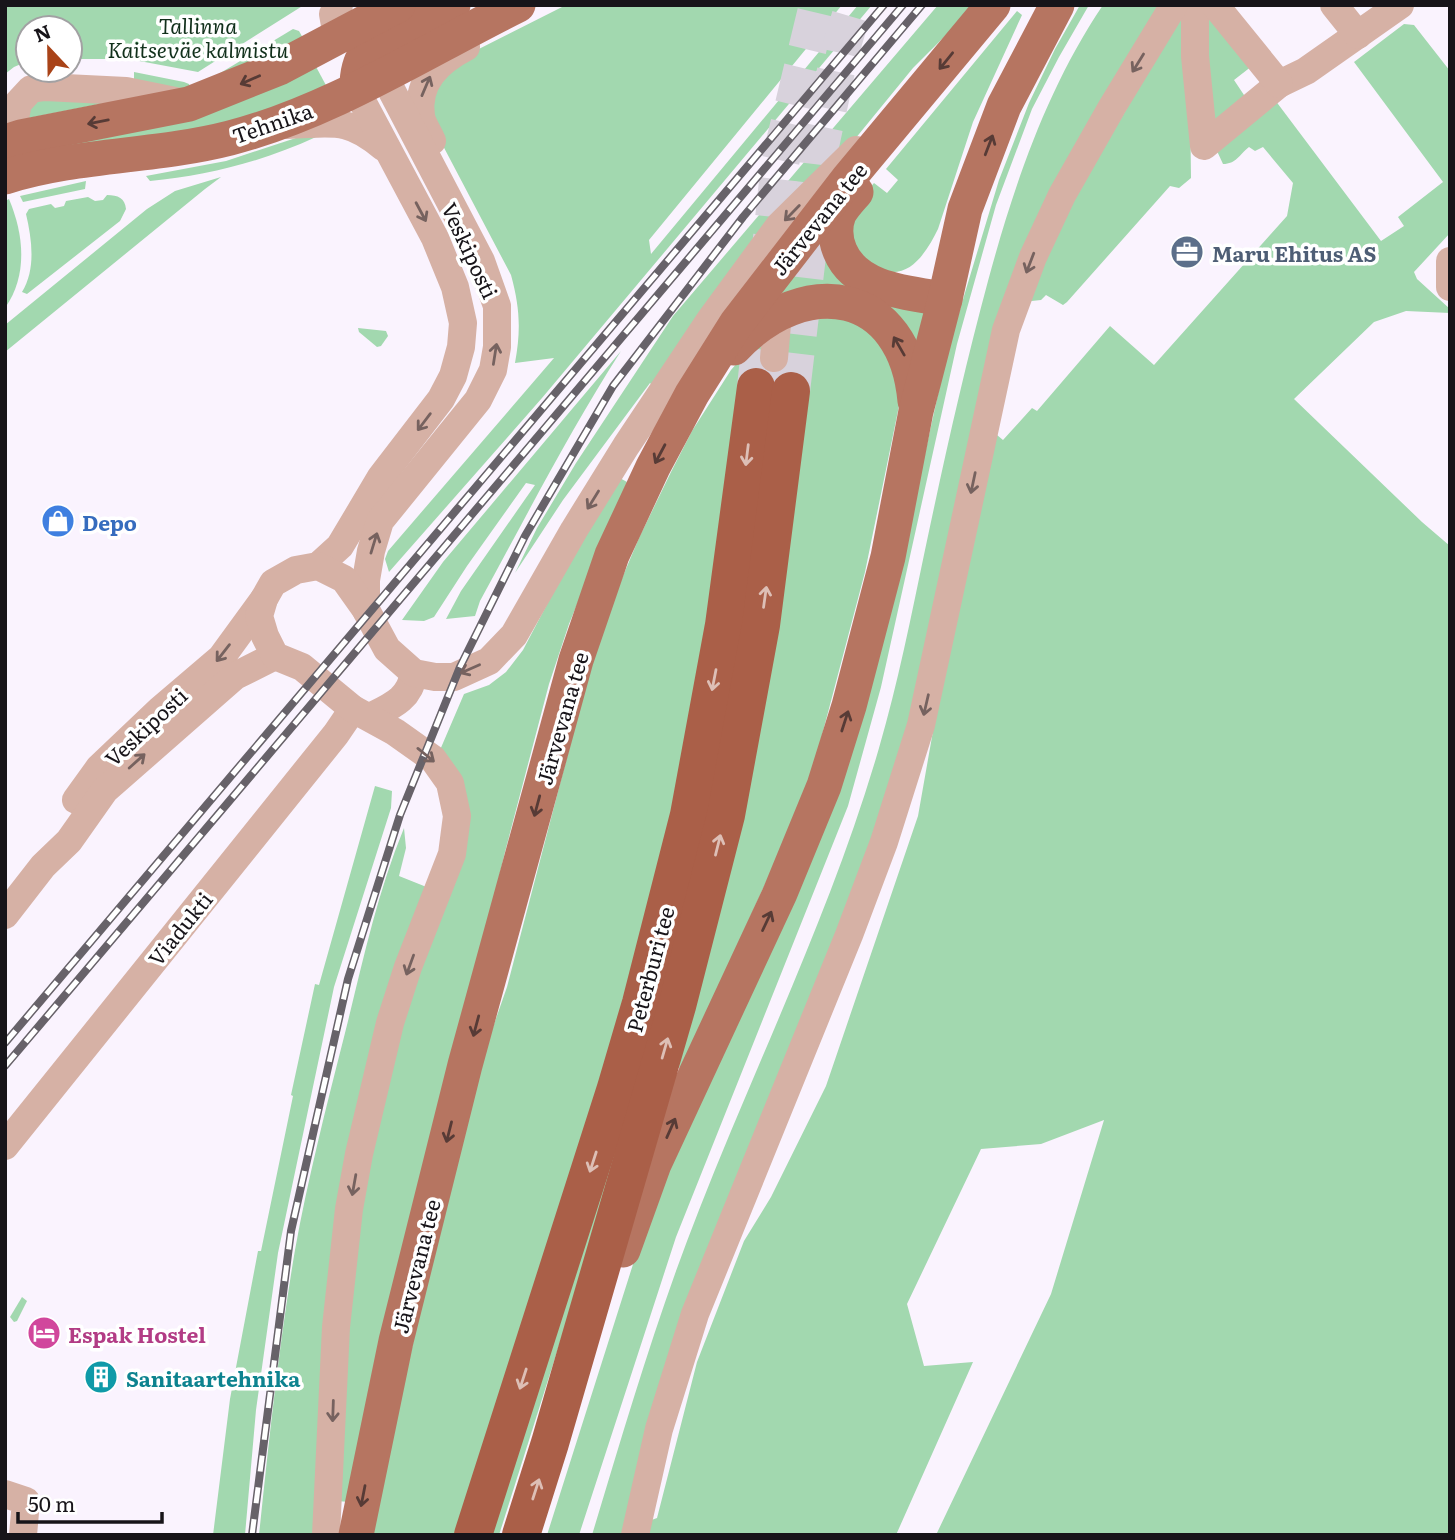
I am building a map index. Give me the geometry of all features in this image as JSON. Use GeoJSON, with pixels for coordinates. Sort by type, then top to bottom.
{"type":"FeatureCollection","features":[{"type":"Feature","properties":{"kind":"highway","name":"Peterburi tee"},"geometry":{"type":"LineString","coordinates":[[550,1443],[677,1006],[726,815],[761,625],[774,379]]}},
{"type":"Feature","properties":{"kind":"highway","name":"Peterburi tee"},"geometry":{"type":"LineString","coordinates":[[473,1535],[642,1003],[689,815],[774,379]]}},
{"type":"Feature","properties":{"kind":"highway"},"geometry":{"type":"LineString","coordinates":[[521,1535],[550,1443]]}},
{"type":"Feature","properties":{"kind":"main road"},"geometry":{"type":"LineString","coordinates":[[13,139],[189,104],[279,68],[336,22],[398,5]]}},
{"type":"Feature","properties":{"kind":"main road"},"geometry":{"type":"LineString","coordinates":[[369,72],[379,44],[453,5]]}},
{"type":"Feature","properties":{"kind":"main road","name":"Järvevana tee"},"geometry":{"type":"LineString","coordinates":[[356,1535],[396,1341],[465,1065],[576,660],[616,545],[692,394],[736,324],[848,178],[993,5]]}},
{"type":"Feature","properties":{"kind":"main road"},"geometry":{"type":"LineString","coordinates":[[550,1443],[654,1164],[780,893],[824,786],[849,706],[888,557],[916,411],[965,209],[1004,106],[1057,5]]}},
{"type":"Feature","properties":{"kind":"main road","name":"Tehnika"},"geometry":{"type":"LineString","coordinates":[[5,177],[50,166],[187,147],[274,125],[325,104],[369,72],[512,8]]}},
{"type":"Feature","properties":{"kind":"main road"},"geometry":{"type":"LineString","coordinates":[[336,22],[369,72]]}},
{"type":"Feature","properties":{"kind":"main road"},"geometry":{"type":"LineString","coordinates":[[914,100],[840,213],[835,231],[844,261],[858,275],[900,291],[945,299]]}},
{"type":"Feature","properties":{"kind":"main road"},"geometry":{"type":"LineString","coordinates":[[878,284],[917,278],[932,265],[965,209]]}},
{"type":"Feature","properties":{"kind":"main road"},"geometry":{"type":"LineString","coordinates":[[692,394],[748,334],[778,313],[814,301],[834,301],[860,307],[876,316],[890,331],[904,350],[913,383],[916,411]]}},
{"type":"Feature","properties":{"kind":"street"},"geometry":{"type":"LineString","coordinates":[[635,1535],[659,1429],[695,1314],[849,934],[884,842],[921,725],[1006,330],[1033,257],[1062,195],[1174,5]]}},
{"type":"Feature","properties":{"kind":"street"},"geometry":{"type":"LineString","coordinates":[[1195,5],[1195,56],[1204,146],[1279,85],[1306,71],[1401,5]]}},
{"type":"Feature","properties":{"kind":"street"},"geometry":{"type":"LineString","coordinates":[[1215,5],[1279,85]]}},
{"type":"Feature","properties":{"kind":"street"},"geometry":{"type":"LineString","coordinates":[[1334,5],[1357,35]]}},
{"type":"Feature","properties":{"kind":"street"},"geometry":{"type":"LineString","coordinates":[[434,174],[436,148],[421,117],[421,97],[427,80],[447,57],[496,32],[512,8]]}},
{"type":"Feature","properties":{"kind":"street","name":"Veskiposti"},"geometry":{"type":"LineString","coordinates":[[43,866],[55,829],[99,768],[160,710],[221,658],[273,583],[296,570],[318,566],[340,546],[381,477],[441,399],[453,376],[461,348],[463,323],[455,287],[435,238],[389,152],[369,72]]}},
{"type":"Feature","properties":{"kind":"street","name":"Veskiposti"},"geometry":{"type":"LineString","coordinates":[[366,610],[370,551],[380,522],[478,400],[492,370],[497,347],[497,306],[481,261],[434,174],[369,72]]}},
{"type":"Feature","properties":{"kind":"street"},"geometry":{"type":"LineString","coordinates":[[50,166],[13,139],[18,103],[26,92],[38,87],[126,91],[189,104]]}},
{"type":"Feature","properties":{"kind":"street"},"geometry":{"type":"LineString","coordinates":[[318,566],[344,579],[366,610],[387,649],[414,673],[454,677],[489,661],[514,635],[626,446],[710,320],[779,226],[838,166],[914,100]]}},
{"type":"Feature","properties":{"kind":"street"},"geometry":{"type":"LineString","coordinates":[[274,125],[345,124],[364,131],[389,152]]}},
{"type":"Feature","properties":{"kind":"street"},"geometry":{"type":"LineString","coordinates":[[1450,261],[1450,287]]}},
{"type":"Feature","properties":{"kind":"street"},"geometry":{"type":"LineString","coordinates":[[774,379],[778,313]]}},
{"type":"Feature","properties":{"kind":"street"},"geometry":{"type":"LineString","coordinates":[[264,598],[259,616],[275,656],[302,667],[361,713],[433,759],[450,783],[457,816],[452,854],[408,967],[390,1023],[359,1154],[349,1209],[337,1317],[326,1535]]}},
{"type":"Feature","properties":{"kind":"street","name":"Veskiposti"},"geometry":{"type":"LineString","coordinates":[[5,915],[43,866],[69,841],[105,790],[235,676],[275,656]]}},
{"type":"Feature","properties":{"kind":"street"},"geometry":{"type":"LineString","coordinates":[[361,713],[394,705],[406,696],[412,687],[414,673]]}},
{"type":"Feature","properties":{"kind":"street","name":"Viadukti"},"geometry":{"type":"LineString","coordinates":[[5,1146],[336,734],[361,713]]}},
{"type":"Feature","properties":{"kind":"street"},"geometry":{"type":"LineString","coordinates":[[5,1494],[26,1501],[23,1535]]}},
{"type":"Feature","properties":{"kind":"green space","name":"Tallinna Kaitseväe kalmistu"},"geometry":{"type":"Polygon","coordinates":[[[5,5],[304,5],[198,72],[134,60],[135,55],[118,54],[117,59],[84,59],[84,14],[14,14],[14,67],[5,74],[5,5]]]}},
{"type":"Feature","properties":{"kind":"green space"},"geometry":{"type":"Polygon","coordinates":[[[566,5],[842,5],[649,240],[651,254],[858,5],[872,5],[542,398],[389,572],[385,559],[388,551],[554,358],[515,363],[519,319],[511,275],[431,123],[428,97],[459,59],[566,5]]]}},
{"type":"Feature","properties":{"kind":"green space"},"geometry":{"type":"Polygon","coordinates":[[[938,5],[976,5],[913,68],[653,386],[650,383],[563,500],[515,573],[537,528],[576,463],[673,316],[938,5]]]}},
{"type":"Feature","properties":{"kind":"green space"},"geometry":{"type":"Polygon","coordinates":[[[1080,5],[1089,5],[1032,109],[996,205],[957,344],[881,687],[848,806],[676,1237],[579,1535],[547,1535],[635,1258],[922,467],[948,349],[999,180],[1029,103],[1080,5]]]}},
{"type":"Feature","properties":{"kind":"green space"},"geometry":{"type":"Polygon","coordinates":[[[1103,5],[1168,5],[1041,219],[908,743],[630,1528],[657,1518],[697,1362],[744,1241],[771,1197],[826,1086],[918,816],[991,430],[1003,440],[1032,408],[1037,411],[1110,326],[1154,365],[1287,216],[1293,183],[1263,147],[1255,151],[1249,147],[1227,164],[1223,164],[1217,151],[1272,96],[1381,241],[1404,226],[1398,217],[1443,182],[1354,62],[1404,24],[1414,25],[1450,71],[1450,233],[1414,272],[1417,279],[1450,309],[1450,313],[1406,311],[1374,322],[1294,399],[1450,546],[1450,1535],[936,1535],[1051,1294],[1104,1120],[1041,1144],[981,1149],[907,1304],[924,1366],[973,1362],[896,1535],[592,1535],[669,1290],[722,1153],[818,924],[861,807],[904,650],[939,483],[988,281],[1021,173],[1065,70],[1103,5]]]}},
{"type":"Feature","properties":{"kind":"green space"},"geometry":{"type":"Polygon","coordinates":[[[1202,9],[1252,66],[1234,80],[1246,98],[1215,122],[1202,9]]]}},
{"type":"Feature","properties":{"kind":"green space"},"geometry":{"type":"Polygon","coordinates":[[[1017,11],[1022,15],[973,122],[938,229],[930,244],[920,258],[898,272],[862,264],[848,220],[855,205],[874,183],[887,193],[898,180],[886,169],[1017,11]]]}},
{"type":"Feature","properties":{"kind":"green space"},"geometry":{"type":"Polygon","coordinates":[[[1183,12],[1190,102],[1191,178],[1179,188],[1170,186],[1063,305],[1046,295],[1041,300],[1022,302],[1029,276],[1183,12]]]}},
{"type":"Feature","properties":{"kind":"green space"},"geometry":{"type":"Polygon","coordinates":[[[293,29],[299,31],[304,40],[217,75],[293,29]]]}},
{"type":"Feature","properties":{"kind":"green space"},"geometry":{"type":"Polygon","coordinates":[[[314,63],[328,89],[249,120],[55,153],[72,139],[314,63]]]}},
{"type":"Feature","properties":{"kind":"green space"},"geometry":{"type":"Polygon","coordinates":[[[134,72],[184,82],[189,84],[191,89],[181,90],[134,80],[134,72]]]}},
{"type":"Feature","properties":{"kind":"green space"},"geometry":{"type":"Polygon","coordinates":[[[125,99],[29,118],[28,108],[32,100],[125,99]]]}},
{"type":"Feature","properties":{"kind":"green space"},"geometry":{"type":"Polygon","coordinates":[[[308,134],[316,137],[235,166],[171,179],[150,181],[146,176],[226,161],[308,134]]]}},
{"type":"Feature","properties":{"kind":"green space"},"geometry":{"type":"Polygon","coordinates":[[[221,177],[5,352],[5,325],[147,209],[175,191],[221,177]]]}},
{"type":"Feature","properties":{"kind":"green space"},"geometry":{"type":"Polygon","coordinates":[[[86,181],[85,189],[23,202],[20,196],[86,181]]]}},
{"type":"Feature","properties":{"kind":"green space"},"geometry":{"type":"Polygon","coordinates":[[[107,195],[118,197],[124,202],[126,209],[120,221],[27,294],[22,292],[31,264],[26,214],[29,209],[51,204],[55,208],[64,206],[66,201],[88,197],[95,201],[103,200],[107,195]]]}},
{"type":"Feature","properties":{"kind":"green space"},"geometry":{"type":"Polygon","coordinates":[[[9,199],[18,227],[21,255],[17,282],[5,308],[5,201],[9,199]]]}},
{"type":"Feature","properties":{"kind":"green space"},"geometry":{"type":"Polygon","coordinates":[[[814,239],[926,307],[921,347],[790,294],[773,293],[814,239]]]}},
{"type":"Feature","properties":{"kind":"green space"},"geometry":{"type":"Polygon","coordinates":[[[847,316],[888,347],[900,401],[865,572],[807,792],[682,1067],[679,1068],[715,582],[676,803],[619,1030],[459,1535],[369,1535],[471,1090],[507,987],[590,669],[617,590],[639,538],[692,431],[731,370],[758,339],[767,360],[765,378],[779,380],[785,322],[847,316]]]}},
{"type":"Feature","properties":{"kind":"green space"},"geometry":{"type":"Polygon","coordinates":[[[358,328],[386,331],[388,336],[381,346],[377,347],[359,332],[358,328]]]}},
{"type":"Feature","properties":{"kind":"green space"},"geometry":{"type":"Polygon","coordinates":[[[621,351],[548,475],[480,601],[475,616],[446,619],[461,591],[535,485],[526,483],[434,617],[424,621],[402,620],[443,562],[621,351]]]}},
{"type":"Feature","properties":{"kind":"green space"},"geometry":{"type":"Polygon","coordinates":[[[618,477],[627,482],[569,624],[549,684],[505,852],[349,1502],[337,1501],[356,1223],[404,1007],[464,849],[440,750],[464,694],[489,685],[506,672],[523,650],[618,477]]]}},
{"type":"Feature","properties":{"kind":"green space"},"geometry":{"type":"Polygon","coordinates":[[[375,786],[392,791],[391,808],[334,987],[278,1253],[256,1410],[245,1535],[213,1535],[230,1399],[258,1251],[261,1251],[315,984],[319,985],[375,786]]]}},
{"type":"Feature","properties":{"kind":"green space"},"geometry":{"type":"Polygon","coordinates":[[[404,828],[406,848],[399,876],[429,888],[384,1014],[319,1535],[259,1535],[279,1356],[300,1223],[370,931],[404,828]]]}},
{"type":"Feature","properties":{"kind":"green space"},"geometry":{"type":"Polygon","coordinates":[[[623,1116],[631,1118],[499,1535],[488,1535],[623,1116]]]}},
{"type":"Feature","properties":{"kind":"green space"},"geometry":{"type":"Polygon","coordinates":[[[22,1297],[27,1301],[14,1322],[10,1317],[22,1297]]]}},
{"type":"Feature","properties":{"kind":"tunnel"},"geometry":{"type":"LineString","coordinates":[[756,387],[780,163],[818,5]]}},
{"type":"Feature","properties":{"kind":"tunnel"},"geometry":{"type":"LineString","coordinates":[[791,391],[820,146],[840,52],[854,5]]}},
{"type":"Feature","properties":{"kind":"railway"},"geometry":{"type":"LineString","coordinates":[[5,1043],[884,5]]}},
{"type":"Feature","properties":{"kind":"railway"},"geometry":{"type":"LineString","coordinates":[[5,1066],[903,5]]}},
{"type":"Feature","properties":{"kind":"railway"},"geometry":{"type":"LineString","coordinates":[[252,1535],[291,1231],[348,979],[400,815],[460,667],[525,536],[613,386],[743,217],[922,5]]}},
{"type":"Feature","properties":{"kind":"place","name":"Maru Ehitus AS"},"geometry":{"type":"Point","coordinates":[1187,252]}},
{"type":"Feature","properties":{"kind":"place","name":"Depo"},"geometry":{"type":"Point","coordinates":[58,521]}},
{"type":"Feature","properties":{"kind":"place","name":"Espak Hostel"},"geometry":{"type":"Point","coordinates":[44,1333]}},
{"type":"Feature","properties":{"kind":"place","name":"Sanitaartehnika"},"geometry":{"type":"Point","coordinates":[101,1377]}}]}
